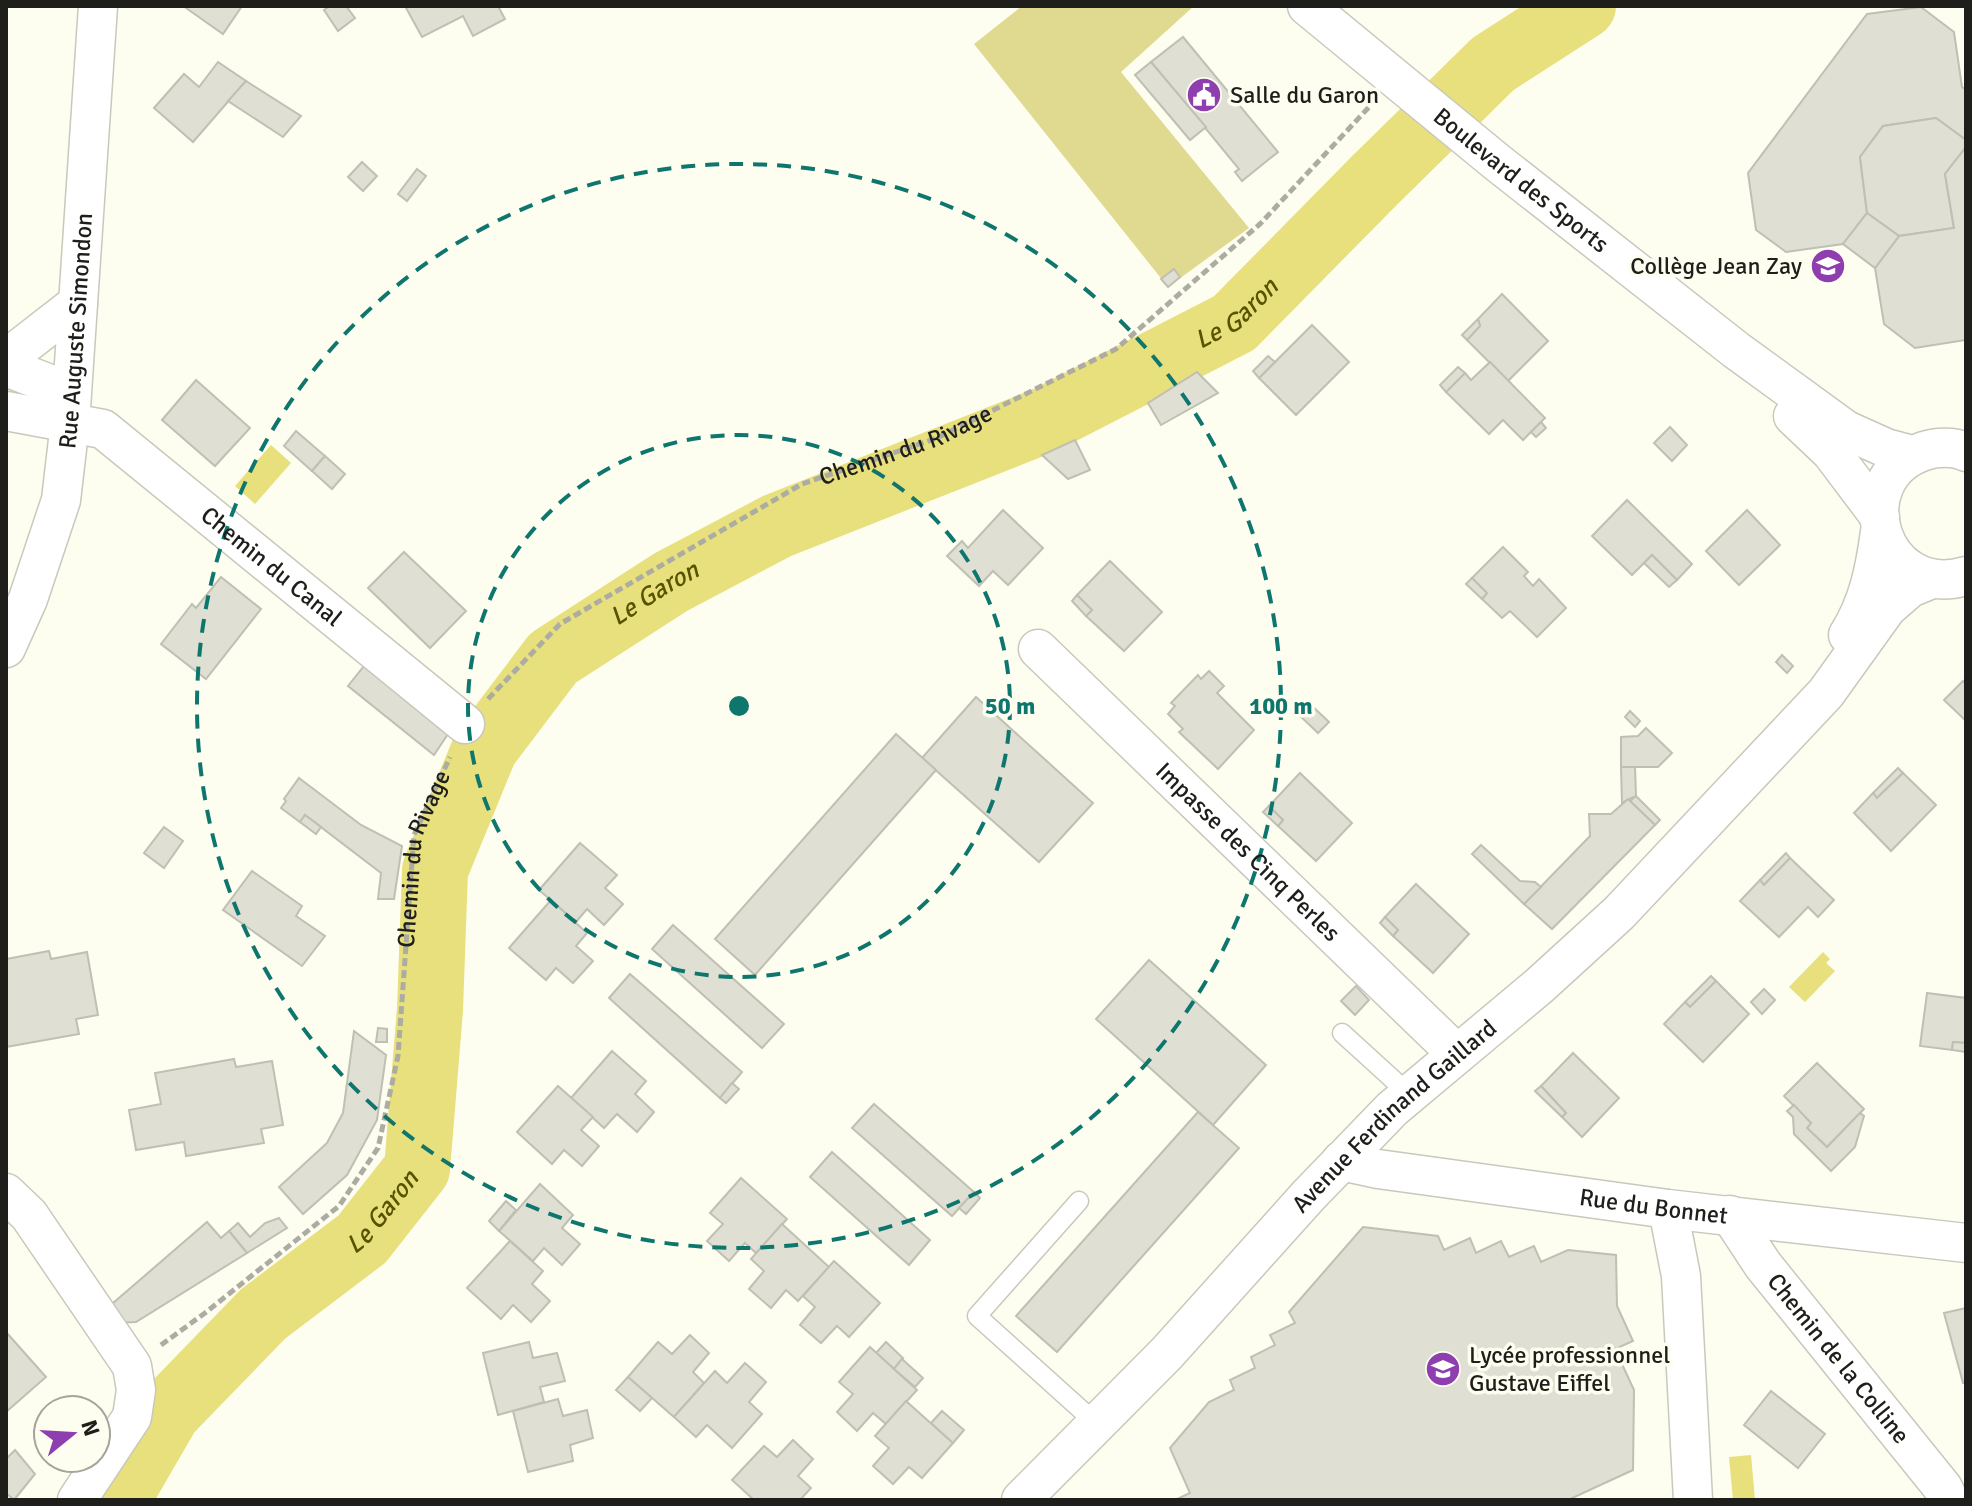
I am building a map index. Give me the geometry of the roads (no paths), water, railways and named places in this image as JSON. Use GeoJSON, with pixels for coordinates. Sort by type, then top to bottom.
{"type":"FeatureCollection","features":[{"type":"Feature","properties":{"kind":"street","name":"Rue Auguste Simondon"},"geometry":{"type":"LineString","coordinates":[[6,648],[28,599],[61,500],[70,423],[98,6]]}},
{"type":"Feature","properties":{"kind":"street","name":"Boulevard des Sports"},"geometry":{"type":"LineString","coordinates":[[1307,6],[1498,163],[1736,350],[1846,430],[1886,448],[1912,455]]}},
{"type":"Feature","properties":{"kind":"street"},"geometry":{"type":"LineString","coordinates":[[6,359],[78,303]]}},
{"type":"Feature","properties":{"kind":"street","name":"Boulevard des Sports"},"geometry":{"type":"LineString","coordinates":[[1736,350],[1787,411],[1831,452],[1880,524],[1896,560],[1917,574],[1949,577]]}},
{"type":"Feature","properties":{"kind":"street"},"geometry":{"type":"LineString","coordinates":[[6,367],[50,384],[70,423]]}},
{"type":"Feature","properties":{"kind":"street","name":"Chemin du Canal"},"geometry":{"type":"LineString","coordinates":[[6,411],[103,429],[465,724]]}},
{"type":"Feature","properties":{"kind":"street"},"geometry":{"type":"LineString","coordinates":[[1912,455],[1933,448],[1964,448]]}},
{"type":"Feature","properties":{"kind":"street","name":"Avenue Ferdinand Gaillard"},"geometry":{"type":"LineString","coordinates":[[1777,744],[1811,686],[1859,617],[1874,576],[1880,524],[1879,500],[1892,472],[1912,455]]}},
{"type":"Feature","properties":{"kind":"street","name":"Avenue Ferdinand Gaillard"},"geometry":{"type":"LineString","coordinates":[[1021,1500],[1167,1353],[1341,1161],[1409,1094],[1539,986],[1619,913],[1826,693],[1887,608],[1910,588],[1949,577]]}},
{"type":"Feature","properties":{"kind":"street","name":"Impasse des Cinq Perles"},"geometry":{"type":"LineString","coordinates":[[1038,649],[1457,1054]]}},
{"type":"Feature","properties":{"kind":"street","name":"Rue du Bonnet"},"geometry":{"type":"LineString","coordinates":[[1341,1161],[1378,1169],[1668,1209],[1966,1243]]}},
{"type":"Feature","properties":{"kind":"street"},"geometry":{"type":"LineString","coordinates":[[6,1193],[29,1215],[132,1366],[136,1390],[132,1417],[77,1500]]}},
{"type":"Feature","properties":{"kind":"street"},"geometry":{"type":"LineString","coordinates":[[1668,1209],[1681,1276],[1693,1500]]}},
{"type":"Feature","properties":{"kind":"street","name":"Chemin de la Colline"},"geometry":{"type":"LineString","coordinates":[[1730,1215],[1763,1265],[1943,1488],[1949,1500]]}},
{"type":"Feature","properties":{"kind":"lane"},"geometry":{"type":"LineString","coordinates":[[1342,1033],[1409,1094]]}},
{"type":"Feature","properties":{"kind":"lane"},"geometry":{"type":"LineString","coordinates":[[1079,1201],[977,1316],[1097,1424]]}},
{"type":"Feature","properties":{"kind":"waterway","name":"Le Garon"},"geometry":{"type":"LineString","coordinates":[[117,1500],[168,1412],[263,1314],[362,1239],[417,1169],[430,1009],[435,870],[485,748],[553,658],[671,582],[777,526],[1045,420],[1234,323],[1493,64],[1583,6]]}},
{"type":"Feature","properties":{"kind":"place","name":"Salle du Garon"},"geometry":{"type":"Point","coordinates":[1204,95]}},
{"type":"Feature","properties":{"kind":"place","name":"Collège Jean Zay"},"geometry":{"type":"Point","coordinates":[1828,266]}},
{"type":"Feature","properties":{"kind":"place","name":"Lycée professionnel Gustave Eiffel"},"geometry":{"type":"Point","coordinates":[1443,1369]}}]}
